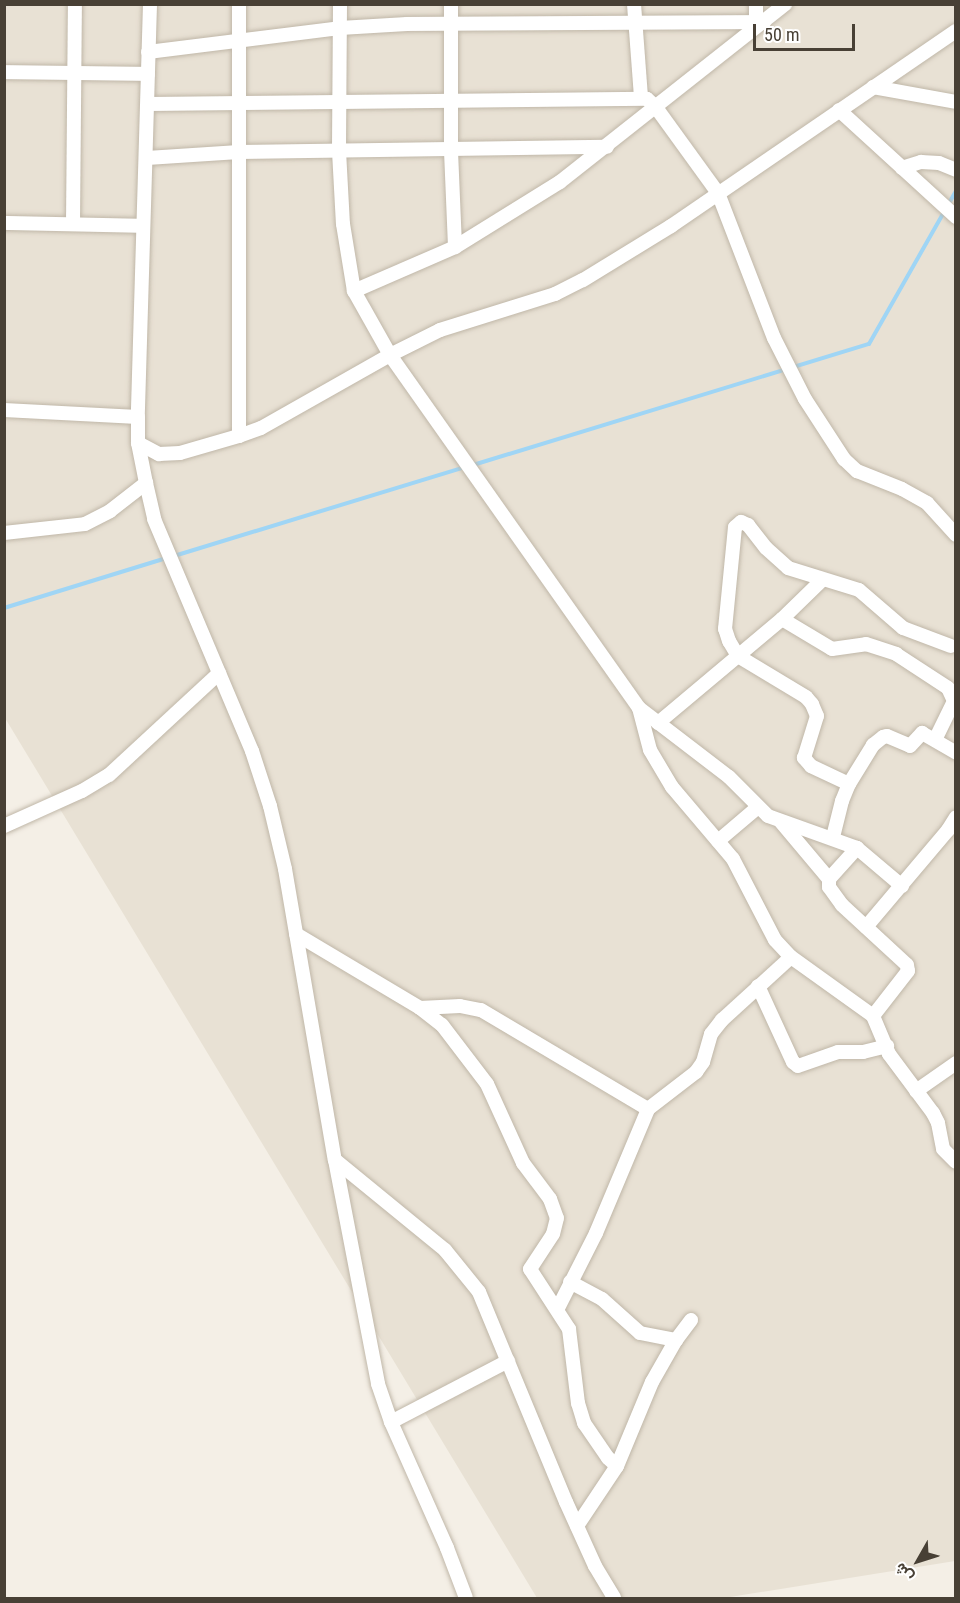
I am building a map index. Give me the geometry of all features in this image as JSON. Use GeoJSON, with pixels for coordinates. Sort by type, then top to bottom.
{"type":"FeatureCollection","features":[{"type":"Feature","properties":{"kind":"street"},"geometry":{"type":"LineString","coordinates":[[73,223],[75,4]]}},
{"type":"Feature","properties":{"kind":"street"},"geometry":{"type":"LineString","coordinates":[[150,4],[138,443],[154,519],[252,751],[270,806],[296,934],[335,1160],[378,1384],[391,1422],[447,1548],[466,1599]]}},
{"type":"Feature","properties":{"kind":"street"},"geometry":{"type":"LineString","coordinates":[[239,4],[239,436]]}},
{"type":"Feature","properties":{"kind":"street"},"geometry":{"type":"LineString","coordinates":[[340,4],[339,151],[343,224],[354,291],[390,354],[639,708],[729,777],[758,807],[781,822],[829,879],[832,894],[909,968],[873,1016]]}},
{"type":"Feature","properties":{"kind":"street"},"geometry":{"type":"LineString","coordinates":[[452,4],[451,151],[455,247]]}},
{"type":"Feature","properties":{"kind":"street"},"geometry":{"type":"LineString","coordinates":[[634,4],[641,97]]}},
{"type":"Feature","properties":{"kind":"street"},"geometry":{"type":"LineString","coordinates":[[756,4],[760,22]]}},
{"type":"Feature","properties":{"kind":"street"},"geometry":{"type":"LineString","coordinates":[[354,291],[455,247],[560,182],[785,4]]}},
{"type":"Feature","properties":{"kind":"street"},"geometry":{"type":"LineString","coordinates":[[148,52],[340,28],[452,24],[637,25],[760,22]]}},
{"type":"Feature","properties":{"kind":"street"},"geometry":{"type":"LineString","coordinates":[[138,443],[159,454],[180,453],[261,428],[390,354],[463,321],[555,294],[583,280],[718,193],[956,31]]}},
{"type":"Feature","properties":{"kind":"street"},"geometry":{"type":"LineString","coordinates":[[4,72],[148,74]]}},
{"type":"Feature","properties":{"kind":"street"},"geometry":{"type":"LineString","coordinates":[[873,87],[956,102]]}},
{"type":"Feature","properties":{"kind":"street"},"geometry":{"type":"LineString","coordinates":[[148,104],[453,99],[543,101],[641,97],[655,106],[718,193],[774,338],[805,399],[844,459],[856,471],[902,489],[927,502],[956,535]]}},
{"type":"Feature","properties":{"kind":"street"},"geometry":{"type":"LineString","coordinates":[[839,111],[956,217]]}},
{"type":"Feature","properties":{"kind":"street"},"geometry":{"type":"LineString","coordinates":[[147,158],[239,152],[451,151],[607,147]]}},
{"type":"Feature","properties":{"kind":"street"},"geometry":{"type":"LineString","coordinates":[[902,168],[921,162],[939,163],[956,170]]}},
{"type":"Feature","properties":{"kind":"street"},"geometry":{"type":"LineString","coordinates":[[4,223],[143,226]]}},
{"type":"Feature","properties":{"kind":"street"},"geometry":{"type":"LineString","coordinates":[[4,410],[138,417]]}},
{"type":"Feature","properties":{"kind":"street"},"geometry":{"type":"LineString","coordinates":[[4,533],[85,524],[110,512],[146,483]]}},
{"type":"Feature","properties":{"kind":"street"},"geometry":{"type":"LineString","coordinates":[[849,784],[811,766],[804,758],[817,716],[812,704],[738,656],[725,629],[735,527],[741,522],[748,525],[783,564],[822,580],[859,590],[903,628],[951,646]]}},
{"type":"Feature","properties":{"kind":"street"},"geometry":{"type":"LineString","coordinates":[[658,723],[782,619],[822,580]]}},
{"type":"Feature","properties":{"kind":"street"},"geometry":{"type":"LineString","coordinates":[[782,619],[832,649],[866,644],[896,654],[948,687],[954,701],[935,740]]}},
{"type":"Feature","properties":{"kind":"street"},"geometry":{"type":"LineString","coordinates":[[4,826],[82,792],[108,775],[134,755],[219,673]]}},
{"type":"Feature","properties":{"kind":"street"},"geometry":{"type":"LineString","coordinates":[[639,708],[644,735],[666,778],[700,823],[733,859],[746,880],[764,923],[775,940],[791,957],[873,1016],[894,1062],[938,1123],[943,1149],[956,1162]]}},
{"type":"Feature","properties":{"kind":"street"},"geometry":{"type":"LineString","coordinates":[[833,837],[849,784],[873,746],[883,737],[887,736],[906,747],[910,746],[922,733],[956,753]]}},
{"type":"Feature","properties":{"kind":"street"},"geometry":{"type":"LineString","coordinates":[[718,841],[758,807]]}},
{"type":"Feature","properties":{"kind":"street"},"geometry":{"type":"LineString","coordinates":[[866,927],[902,886],[956,817]]}},
{"type":"Feature","properties":{"kind":"street"},"geometry":{"type":"LineString","coordinates":[[781,822],[833,837],[857,848],[902,886]]}},
{"type":"Feature","properties":{"kind":"street"},"geometry":{"type":"LineString","coordinates":[[829,879],[857,848]]}},
{"type":"Feature","properties":{"kind":"street"},"geometry":{"type":"LineString","coordinates":[[296,934],[420,1008],[442,1025],[487,1084],[523,1163],[550,1199],[557,1218],[553,1234],[530,1269],[558,1308],[569,1329],[573,1346],[578,1403],[584,1423],[608,1458],[617,1466]]}},
{"type":"Feature","properties":{"kind":"street"},"geometry":{"type":"LineString","coordinates":[[558,1308],[596,1233],[648,1109],[696,1072],[703,1062],[711,1034],[722,1020],[791,957]]}},
{"type":"Feature","properties":{"kind":"street"},"geometry":{"type":"LineString","coordinates":[[758,987],[793,1062],[798,1066],[838,1052],[863,1052],[887,1046]]}},
{"type":"Feature","properties":{"kind":"street"},"geometry":{"type":"LineString","coordinates":[[420,1008],[460,1006],[481,1010],[648,1109]]}},
{"type":"Feature","properties":{"kind":"street"},"geometry":{"type":"LineString","coordinates":[[916,1091],[956,1064]]}},
{"type":"Feature","properties":{"kind":"street"},"geometry":{"type":"LineString","coordinates":[[335,1160],[445,1250],[479,1292],[577,1526],[614,1599]]}},
{"type":"Feature","properties":{"kind":"street"},"geometry":{"type":"LineString","coordinates":[[570,1282],[602,1299],[640,1333],[676,1340]]}},
{"type":"Feature","properties":{"kind":"street"},"geometry":{"type":"LineString","coordinates":[[577,1526],[617,1466],[642,1403],[676,1340],[691,1320]]}},
{"type":"Feature","properties":{"kind":"street"},"geometry":{"type":"LineString","coordinates":[[391,1422],[508,1361]]}},
{"type":"Feature","properties":{"kind":"shaded area"},"geometry":{"type":"Polygon","coordinates":[[[5,5],[955,5],[955,1561],[724,1598],[537,1598],[5,718],[5,5]]]}},
{"type":"Feature","properties":{"kind":"waterway"},"geometry":{"type":"LineString","coordinates":[[473,465],[869,344],[956,191]]}},
{"type":"Feature","properties":{"kind":"waterway"},"geometry":{"type":"LineString","coordinates":[[174,556],[466,467]]}},
{"type":"Feature","properties":{"kind":"waterway"},"geometry":{"type":"LineString","coordinates":[[4,608],[167,558]]}}]}
